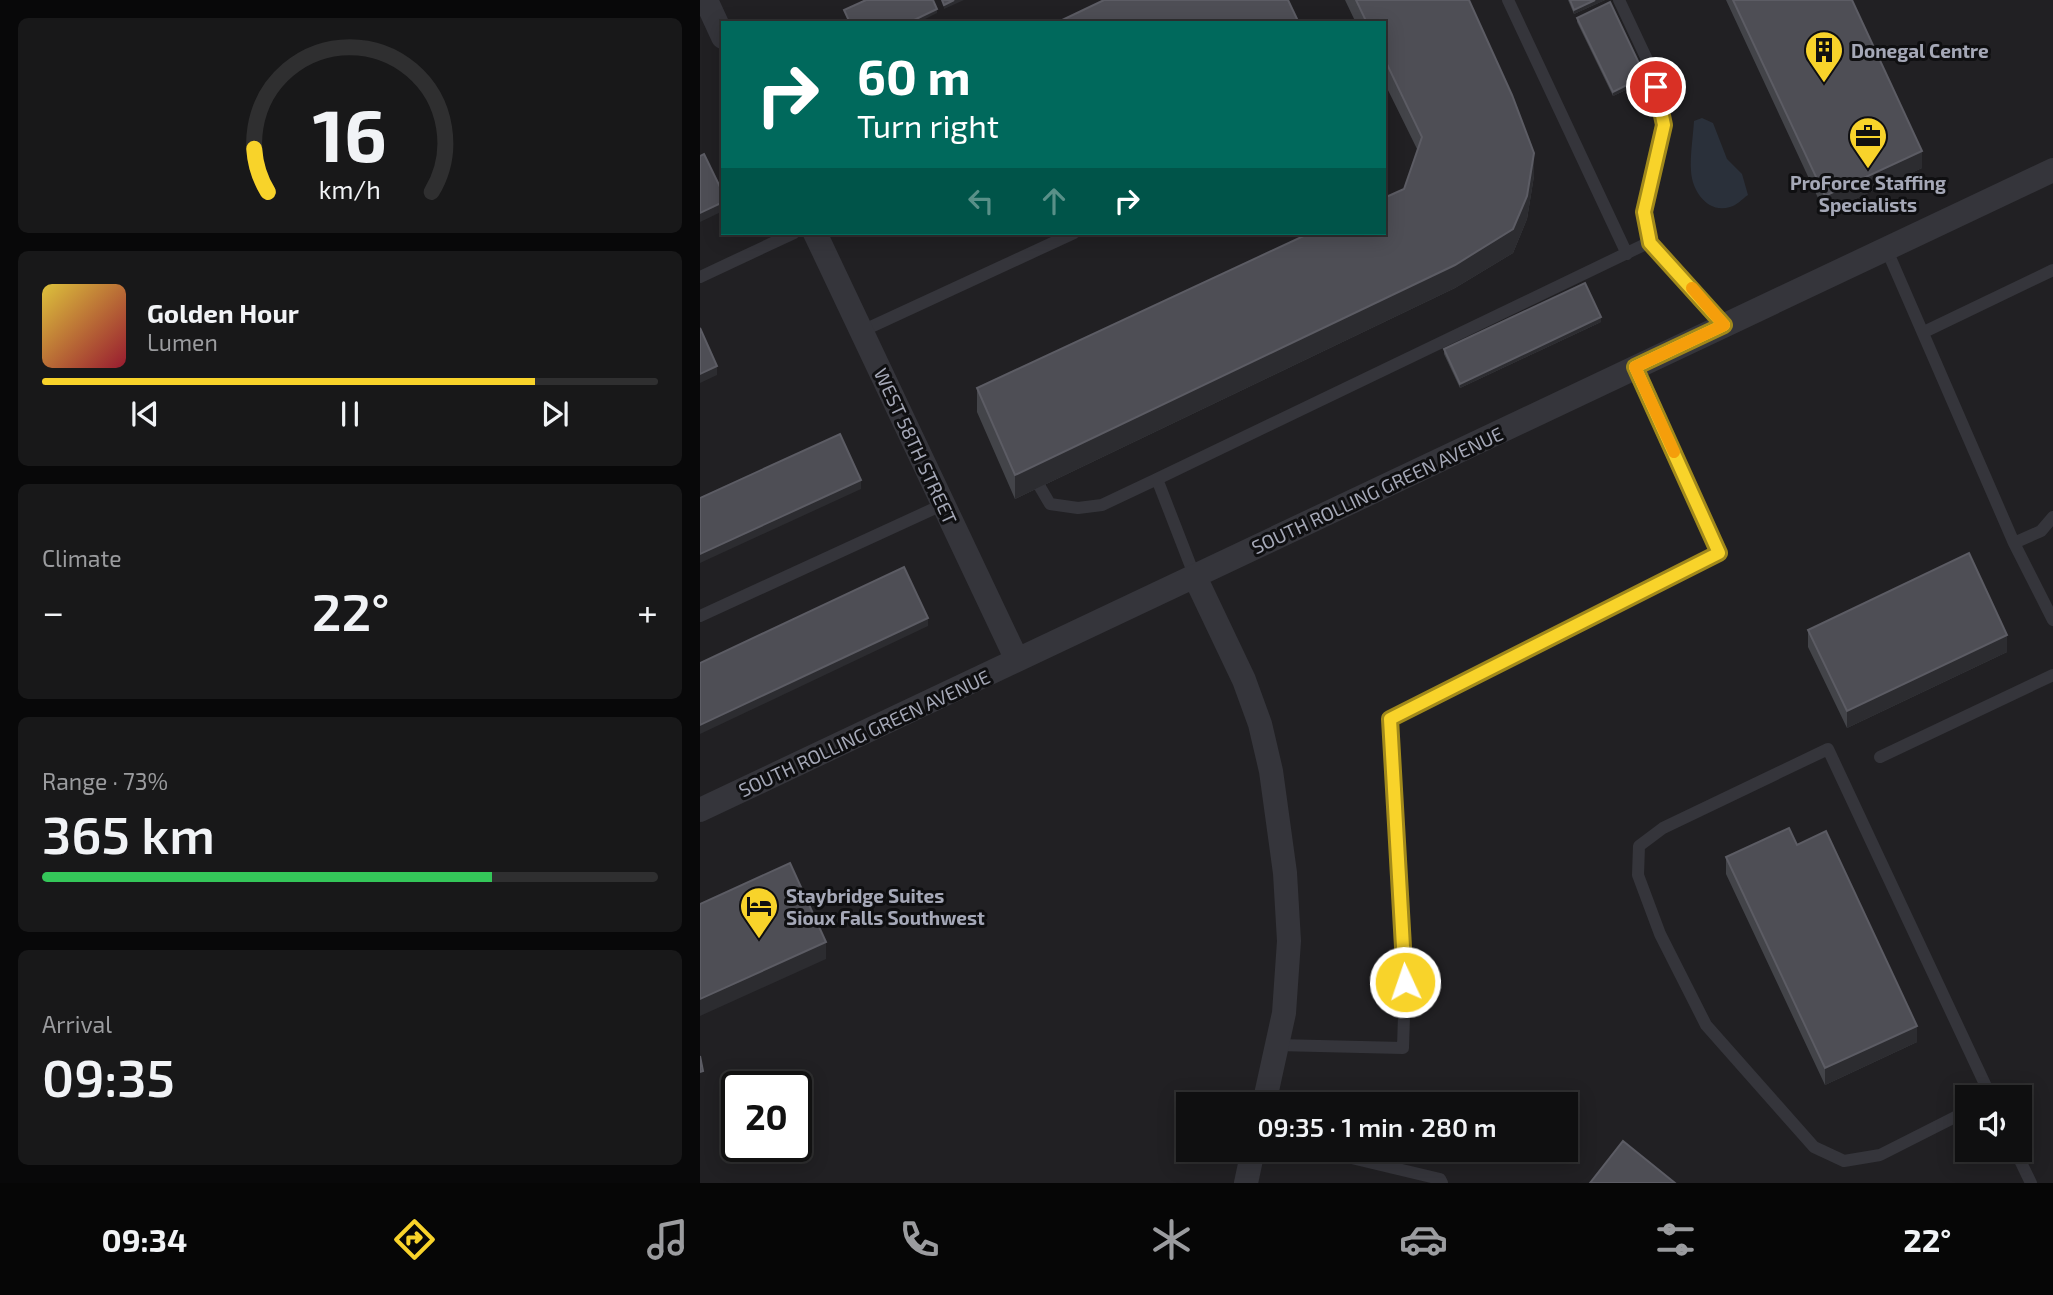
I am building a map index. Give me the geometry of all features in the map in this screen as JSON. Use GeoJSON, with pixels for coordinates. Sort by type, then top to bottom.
{"type":"FeatureCollection","features":[{"type":"Feature","properties":{"kind":"street"},"geometry":{"type":"LineString","coordinates":[[706,0],[721,33]]}},
{"type":"Feature","properties":{"kind":"street","name":"SOUTH ROLLING GREEN AVENUE"},"geometry":{"type":"LineString","coordinates":[[700,810],[2053,170]]}},
{"type":"Feature","properties":{"kind":"street","name":"WEST 58TH STREET"},"geometry":{"type":"LineString","coordinates":[[816,235],[1017,660]]}},
{"type":"Feature","properties":{"kind":"street"},"geometry":{"type":"LineString","coordinates":[[1195,577],[1244,680],[1260,724],[1271,771],[1285,873],[1289,941],[1284,1013],[1267,1092]]}},
{"type":"Feature","properties":{"kind":"street"},"geometry":{"type":"LineString","coordinates":[[1245,1183],[1250,1162]]}},
{"type":"Feature","properties":{"kind":"lane"},"geometry":{"type":"LineString","coordinates":[[1508,0],[1627,254]]}},
{"type":"Feature","properties":{"kind":"lane"},"geometry":{"type":"LineString","coordinates":[[1619,0],[1651,68],[1664,125],[1644,212],[1650,243],[1724,325]]}},
{"type":"Feature","properties":{"kind":"lane"},"geometry":{"type":"LineString","coordinates":[[700,277],[790,235]]}},
{"type":"Feature","properties":{"kind":"lane"},"geometry":{"type":"LineString","coordinates":[[862,331],[1070,235]]}},
{"type":"Feature","properties":{"kind":"lane"},"geometry":{"type":"LineString","coordinates":[[1040,486],[1050,504],[1079,508],[1102,505],[1650,243]]}},
{"type":"Feature","properties":{"kind":"lane"},"geometry":{"type":"LineString","coordinates":[[1886,248],[2014,543],[2053,620]]}},
{"type":"Feature","properties":{"kind":"lane"},"geometry":{"type":"LineString","coordinates":[[1924,332],[2053,270]]}},
{"type":"Feature","properties":{"kind":"lane"},"geometry":{"type":"LineString","coordinates":[[1277,1045],[1403,1048],[1405,982],[1390,719],[1719,553],[1635,367]]}},
{"type":"Feature","properties":{"kind":"lane"},"geometry":{"type":"LineString","coordinates":[[1157,478],[1195,577]]}},
{"type":"Feature","properties":{"kind":"lane"},"geometry":{"type":"LineString","coordinates":[[700,616],[944,504]]}},
{"type":"Feature","properties":{"kind":"lane"},"geometry":{"type":"LineString","coordinates":[[2014,543],[2047,532],[2053,517]]}},
{"type":"Feature","properties":{"kind":"lane"},"geometry":{"type":"LineString","coordinates":[[1880,757],[2053,675]]}},
{"type":"Feature","properties":{"kind":"lane"},"geometry":{"type":"LineString","coordinates":[[1955,1117],[1880,1155],[1844,1161],[1814,1147],[1706,1025],[1660,934],[1637,875],[1639,846],[1662,828],[1828,748],[1985,1085]]}},
{"type":"Feature","properties":{"kind":"lane"},"geometry":{"type":"LineString","coordinates":[[1368,1162],[1440,1179],[1442,1183]]}},
{"type":"Feature","properties":{"kind":"lane"},"geometry":{"type":"LineString","coordinates":[[2021,1162],[2031,1183]]}},
{"type":"Feature","properties":{"kind":"shaded area"},"geometry":{"type":"Polygon","coordinates":[[[700,0],[2053,0],[2053,1183],[700,1183],[700,0]]]}},
{"type":"Feature","properties":{"kind":"shaded area"},"geometry":{"type":"Polygon","coordinates":[[[1702,118],[1713,123],[1727,159],[1742,174],[1748,195],[1732,206],[1722,208],[1708,204],[1694,186],[1691,165],[1694,121],[1702,118]]]}},
{"type":"Feature","properties":{"kind":"building"},"geometry":{"type":"Polygon","coordinates":[[[866,0],[933,0],[937,9],[912,21],[849,21],[844,10],[866,0]]]}},
{"type":"Feature","properties":{"kind":"building"},"geometry":{"type":"Polygon","coordinates":[[[1104,0],[1288,0],[1298,21],[1060,21],[1104,0]]]}},
{"type":"Feature","properties":{"kind":"building"},"geometry":{"type":"Polygon","coordinates":[[[1356,0],[1469,0],[1512,95],[1534,153],[1527,196],[1513,229],[1455,265],[1015,475],[977,388],[1306,235],[1386,235],[1386,197],[1404,189],[1422,137],[1386,62],[1386,21],[1366,21],[1356,0]]]}},
{"type":"Feature","properties":{"kind":"building"},"geometry":{"type":"Polygon","coordinates":[[[1570,0],[1595,0],[1574,10],[1570,0]]]}},
{"type":"Feature","properties":{"kind":"building","name":"Donegal Centre"},"geometry":{"type":"Polygon","coordinates":[[[1733,0],[1852,0],[1922,151],[1825,196],[1733,0]]]}},
{"type":"Feature","properties":{"kind":"building"},"geometry":{"type":"Polygon","coordinates":[[[1610,2],[1645,76],[1613,92],[1577,18],[1610,2]]]}},
{"type":"Feature","properties":{"kind":"building"},"geometry":{"type":"Polygon","coordinates":[[[704,154],[721,189],[721,203],[700,213],[700,156],[704,154]]]}},
{"type":"Feature","properties":{"kind":"building"},"geometry":{"type":"Polygon","coordinates":[[[1585,283],[1601,317],[1460,384],[1444,349],[1585,283]]]}},
{"type":"Feature","properties":{"kind":"building"},"geometry":{"type":"Polygon","coordinates":[[[700,328],[717,366],[700,374],[700,328]]]}},
{"type":"Feature","properties":{"kind":"building"},"geometry":{"type":"Polygon","coordinates":[[[840,434],[861,480],[700,554],[700,498],[840,434]]]}},
{"type":"Feature","properties":{"kind":"building"},"geometry":{"type":"Polygon","coordinates":[[[1969,553],[2007,635],[1847,711],[1808,630],[1969,553]]]}},
{"type":"Feature","properties":{"kind":"building"},"geometry":{"type":"Polygon","coordinates":[[[904,567],[928,618],[700,725],[700,663],[904,567]]]}},
{"type":"Feature","properties":{"kind":"building"},"geometry":{"type":"Polygon","coordinates":[[[1789,828],[1797,845],[1826,831],[1917,1026],[1825,1068],[1726,857],[1789,828]]]}},
{"type":"Feature","properties":{"kind":"building","name":"Staybridge Suites Sioux Falls Southwest"},"geometry":{"type":"Polygon","coordinates":[[[790,863],[826,942],[700,999],[700,904],[790,863]]]}},
{"type":"Feature","properties":{"kind":"building"},"geometry":{"type":"Polygon","coordinates":[[[1623,1141],[1675,1183],[1590,1183],[1623,1141]]]}},
{"type":"Feature","properties":{"kind":"slow traffic"},"geometry":{"type":"LineString","coordinates":[[1674,452],[1635,367],[1724,325],[1692,288]]}},
{"type":"Feature","properties":{"kind":"place","name":"Donegal Centre"},"geometry":{"type":"Point","coordinates":[1824,84]}},
{"type":"Feature","properties":{"kind":"place","name":"ProForce Staffing Specialists"},"geometry":{"type":"Point","coordinates":[1868,170]}},
{"type":"Feature","properties":{"kind":"place","name":"Staybridge Suites Sioux Falls Southwest"},"geometry":{"type":"Point","coordinates":[759,940]}},
{"type":"Feature","properties":{"kind":"route"},"geometry":{"type":"LineString","coordinates":[[1405,982],[1390,719],[1719,553],[1635,367],[1724,325],[1650,243],[1644,212],[1664,125],[1656,87]]}}]}
